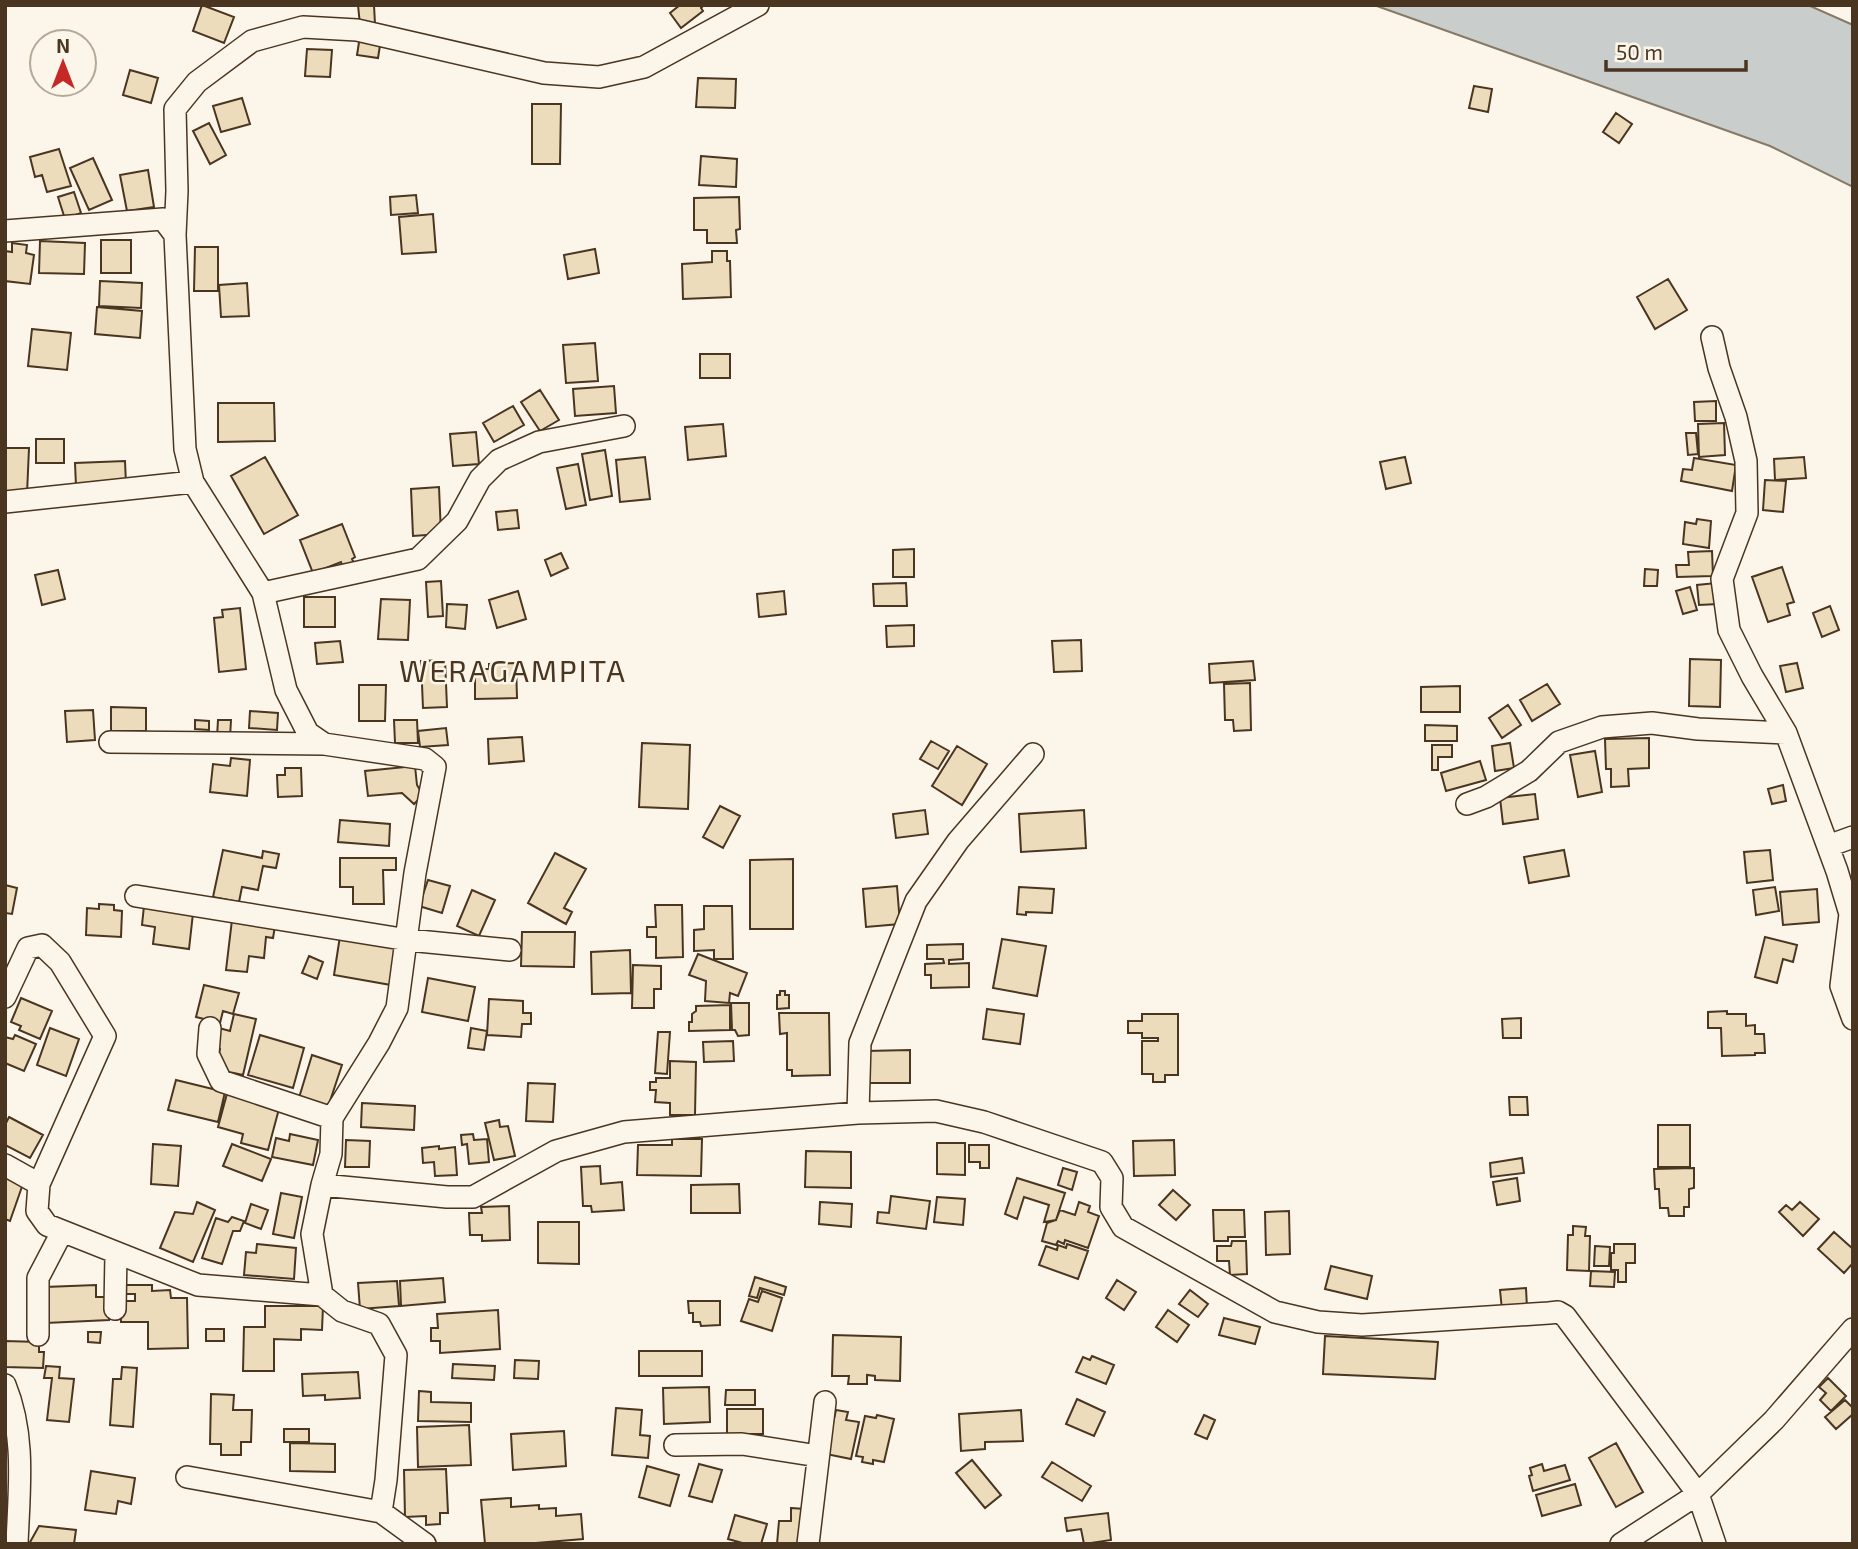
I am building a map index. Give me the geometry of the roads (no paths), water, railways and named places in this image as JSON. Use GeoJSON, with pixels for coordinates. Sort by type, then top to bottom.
{"type":"FeatureCollection","features":[{"type":"Feature","properties":{"kind":"street"},"geometry":{"type":"LineString","coordinates":[[324,744],[309,733],[286,690],[263,593],[192,482],[185,449],[176,235],[175,109],[197,82],[252,41],[303,27],[357,30],[544,73],[599,77],[644,67],[758,5]]}},
{"type":"Feature","properties":{"kind":"street"},"geometry":{"type":"LineString","coordinates":[[5,231],[163,219],[176,235]]}},
{"type":"Feature","properties":{"kind":"street"},"geometry":{"type":"LineString","coordinates":[[1712,337],[1746,461],[1747,513],[1722,579],[1729,630],[1752,676],[1786,733],[1850,914],[1841,986],[1853,1019]]}},
{"type":"Feature","properties":{"kind":"street"},"geometry":{"type":"LineString","coordinates":[[263,593],[418,559],[457,521],[480,479],[499,460],[539,442],[624,426]]}},
{"type":"Feature","properties":{"kind":"street"},"geometry":{"type":"LineString","coordinates":[[5,502],[192,482]]}},
{"type":"Feature","properties":{"kind":"street"},"geometry":{"type":"LineString","coordinates":[[1467,804],[1486,797],[1529,771],[1559,741],[1602,727],[1652,723],[1698,729],[1786,733]]}},
{"type":"Feature","properties":{"kind":"street"},"geometry":{"type":"LineString","coordinates":[[110,742],[324,744],[425,759],[435,767],[415,873],[397,1008],[379,1043],[332,1118],[331,1154],[312,1234],[322,1295]]}},
{"type":"Feature","properties":{"kind":"street"},"geometry":{"type":"LineString","coordinates":[[858,1113],[860,1043],[916,901],[958,841],[1033,754]]}},
{"type":"Feature","properties":{"kind":"street"},"geometry":{"type":"LineString","coordinates":[[1828,846],[1853,837]]}},
{"type":"Feature","properties":{"kind":"street"},"geometry":{"type":"LineString","coordinates":[[136,896],[408,940],[510,950]]}},
{"type":"Feature","properties":{"kind":"street"},"geometry":{"type":"LineString","coordinates":[[5,997],[28,948],[42,945],[60,962],[105,1036],[39,1184],[37,1211],[47,1225],[198,1285],[322,1295],[342,1311],[379,1324],[396,1355],[381,1512]]}},
{"type":"Feature","properties":{"kind":"street"},"geometry":{"type":"LineString","coordinates":[[210,1028],[208,1054],[221,1081],[332,1118]]}},
{"type":"Feature","properties":{"kind":"street"},"geometry":{"type":"LineString","coordinates":[[322,1185],[447,1197],[473,1196],[556,1151],[624,1132],[858,1113],[936,1111],[984,1122],[1102,1163],[1112,1178],[1111,1207],[1123,1227],[1275,1312],[1318,1322],[1362,1325],[1558,1312],[1565,1316],[1698,1494],[1715,1544]]}},
{"type":"Feature","properties":{"kind":"street"},"geometry":{"type":"LineString","coordinates":[[5,1165],[39,1184]]}},
{"type":"Feature","properties":{"kind":"street"},"geometry":{"type":"LineString","coordinates":[[38,1335],[38,1278],[62,1232]]}},
{"type":"Feature","properties":{"kind":"street"},"geometry":{"type":"LineString","coordinates":[[115,1309],[116,1253]]}},
{"type":"Feature","properties":{"kind":"street"},"geometry":{"type":"LineString","coordinates":[[1621,1544],[1698,1494],[1774,1420],[1853,1329]]}},
{"type":"Feature","properties":{"kind":"street"},"geometry":{"type":"LineString","coordinates":[[5,1385],[13,1405],[21,1445],[18,1544]]}},
{"type":"Feature","properties":{"kind":"street"},"geometry":{"type":"LineString","coordinates":[[807,1544],[825,1402]]}},
{"type":"Feature","properties":{"kind":"street"},"geometry":{"type":"LineString","coordinates":[[675,1446],[742,1444],[818,1456]]}},
{"type":"Feature","properties":{"kind":"street"},"geometry":{"type":"LineString","coordinates":[[187,1477],[381,1512],[425,1544]]}},
{"type":"Feature","properties":{"kind":"district","name":"WERAGAMPITA"},"geometry":{"type":"Point","coordinates":[513,670]}}]}
